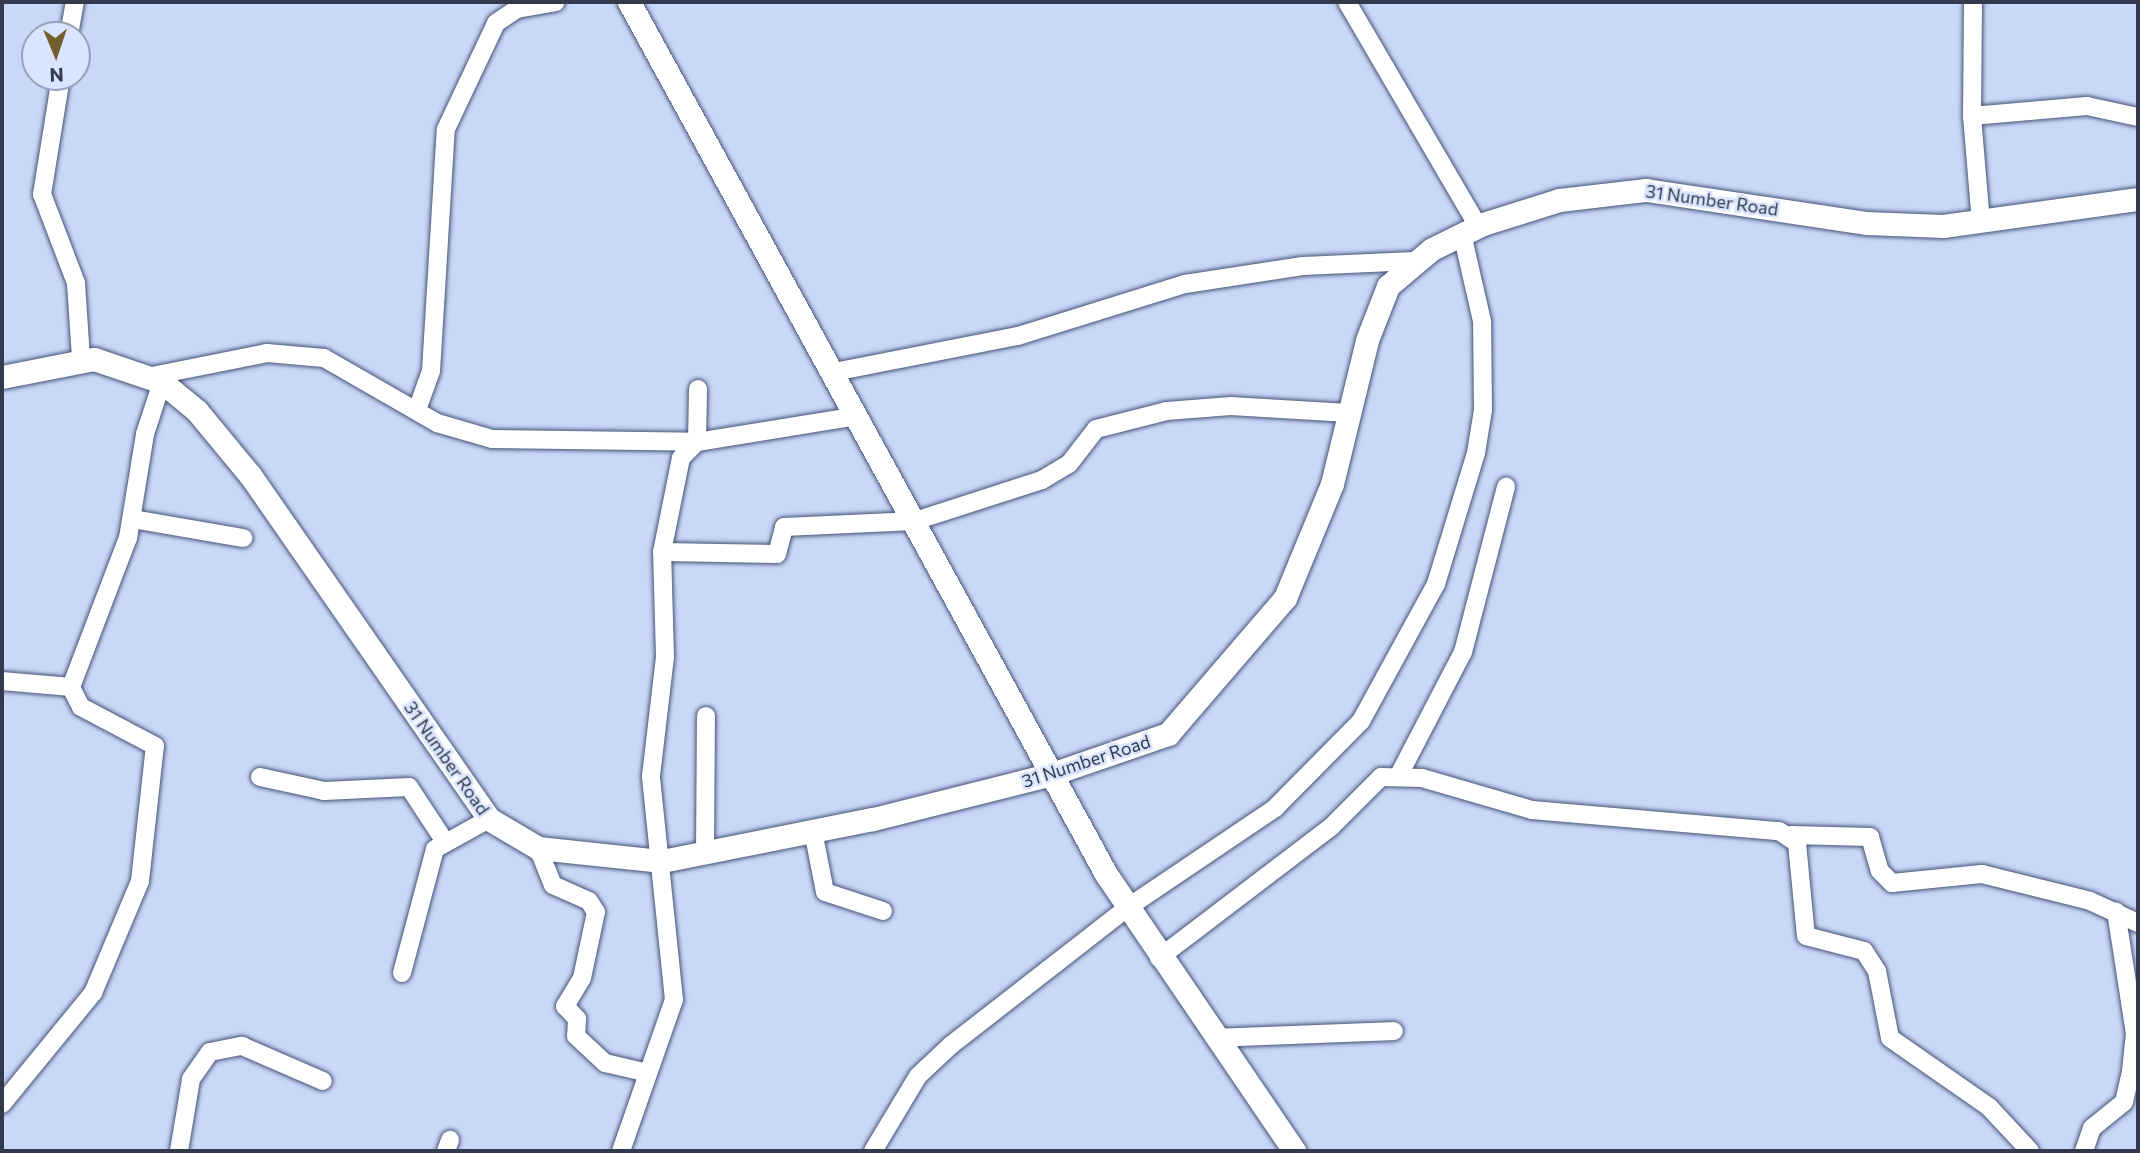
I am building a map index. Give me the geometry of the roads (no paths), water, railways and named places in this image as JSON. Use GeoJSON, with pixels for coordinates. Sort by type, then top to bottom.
{"type":"FeatureCollection","features":[{"type":"Feature","properties":{"kind":"main road"},"geometry":{"type":"LineString","coordinates":[[629,2],[1129,911],[1294,1151]]}},
{"type":"Feature","properties":{"kind":"main road","name":"31 Number Road"},"geometry":{"type":"LineString","coordinates":[[2,377],[81,359],[158,379],[197,411],[250,475],[489,819],[538,848],[662,861],[813,831],[1052,774],[1168,734],[1285,598],[1332,484],[1348,414],[1380,303],[1414,261],[1479,226],[1559,200],[1646,190],[1866,223],[1981,223],[2138,199]]}},
{"type":"Feature","properties":{"kind":"street"},"geometry":{"type":"LineString","coordinates":[[72,21],[75,2]]}},
{"type":"Feature","properties":{"kind":"street"},"geometry":{"type":"LineString","coordinates":[[417,410],[431,371],[446,129],[496,23],[517,9],[555,2]]}},
{"type":"Feature","properties":{"kind":"street"},"geometry":{"type":"LineString","coordinates":[[873,1151],[918,1076],[1129,911],[1275,808],[1361,721],[1402,652],[1460,513],[1483,410],[1479,226],[1347,2]]}},
{"type":"Feature","properties":{"kind":"street"},"geometry":{"type":"LineString","coordinates":[[1973,2],[1972,116],[1981,223]]}},
{"type":"Feature","properties":{"kind":"street"},"geometry":{"type":"LineString","coordinates":[[59,91],[41,194],[76,283],[81,359]]}},
{"type":"Feature","properties":{"kind":"street"},"geometry":{"type":"LineString","coordinates":[[1972,116],[2087,106],[2138,117]]}},
{"type":"Feature","properties":{"kind":"street"},"geometry":{"type":"LineString","coordinates":[[834,372],[1018,336],[1195,282],[1303,266],[1414,261]]}},
{"type":"Feature","properties":{"kind":"street"},"geometry":{"type":"LineString","coordinates":[[2,1104],[93,993],[124,928],[143,868],[155,746],[81,707],[71,687],[132,519],[145,433],[158,379],[267,353],[324,358],[470,436],[697,442],[857,415]]}},
{"type":"Feature","properties":{"kind":"street"},"geometry":{"type":"LineString","coordinates":[[621,1151],[644,1072],[675,986],[651,776],[665,657],[662,552],[681,458],[697,442],[698,390]]}},
{"type":"Feature","properties":{"kind":"street"},"geometry":{"type":"LineString","coordinates":[[662,552],[778,554],[784,527],[915,521],[1055,474],[1104,426],[1209,406],[1348,414]]}},
{"type":"Feature","properties":{"kind":"street"},"geometry":{"type":"LineString","coordinates":[[1400,773],[1464,652],[1506,487]]}},
{"type":"Feature","properties":{"kind":"street"},"geometry":{"type":"LineString","coordinates":[[132,519],[243,538]]}},
{"type":"Feature","properties":{"kind":"street"},"geometry":{"type":"LineString","coordinates":[[2,681],[71,687]]}},
{"type":"Feature","properties":{"kind":"street"},"geometry":{"type":"LineString","coordinates":[[705,853],[706,716]]}},
{"type":"Feature","properties":{"kind":"street"},"geometry":{"type":"LineString","coordinates":[[1157,955],[1331,827],[1381,777],[1400,773],[1532,810],[1791,835],[1870,837],[1884,877],[1892,883],[1968,872],[2116,911],[2138,923]]}},
{"type":"Feature","properties":{"kind":"street"},"geometry":{"type":"LineString","coordinates":[[260,778],[324,791],[409,787],[444,840]]}},
{"type":"Feature","properties":{"kind":"street"},"geometry":{"type":"LineString","coordinates":[[402,973],[433,855],[444,840],[489,819]]}},
{"type":"Feature","properties":{"kind":"street"},"geometry":{"type":"LineString","coordinates":[[813,831],[825,892],[883,911]]}},
{"type":"Feature","properties":{"kind":"street"},"geometry":{"type":"LineString","coordinates":[[1791,835],[1805,936],[1864,951],[1877,971],[1890,1038],[1989,1107],[2030,1151]]}},
{"type":"Feature","properties":{"kind":"street"},"geometry":{"type":"LineString","coordinates":[[538,848],[553,885],[589,901],[596,912],[582,978],[565,1006],[577,1019],[576,1036],[598,1059],[644,1072]]}},
{"type":"Feature","properties":{"kind":"street"},"geometry":{"type":"LineString","coordinates":[[2084,1151],[2092,1128],[2124,1102],[2131,1071],[2133,1020],[2116,911]]}},
{"type":"Feature","properties":{"kind":"street"},"geometry":{"type":"LineString","coordinates":[[1215,1038],[1394,1031]]}},
{"type":"Feature","properties":{"kind":"street"},"geometry":{"type":"LineString","coordinates":[[179,1151],[191,1079],[210,1052],[242,1046],[323,1081]]}}]}
